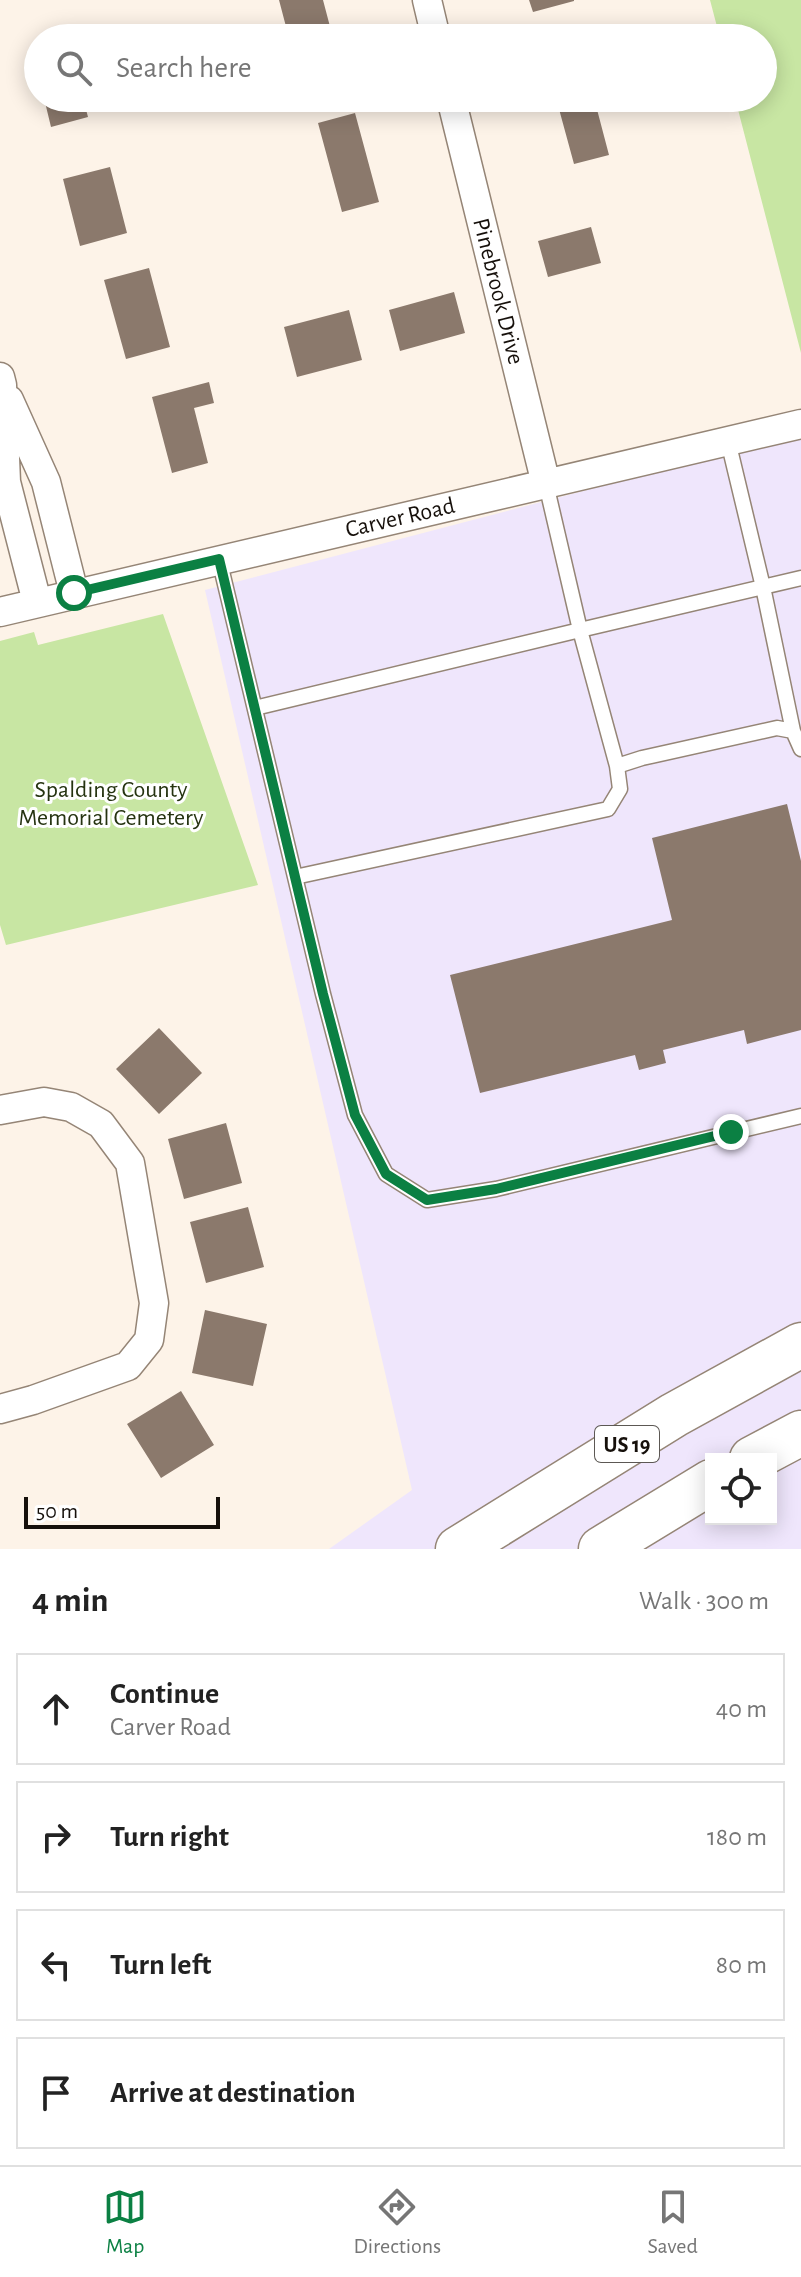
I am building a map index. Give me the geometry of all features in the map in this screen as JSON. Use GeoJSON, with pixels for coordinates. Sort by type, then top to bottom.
{"type":"FeatureCollection","features":[{"type":"Feature","properties":{"kind":"highway","name":"US 19"},"geometry":{"type":"LineString","coordinates":[[458,1549],[674,1415],[801,1345]]}},
{"type":"Feature","properties":{"kind":"highway"},"geometry":{"type":"LineString","coordinates":[[763,1453],[801,1433]]}},
{"type":"Feature","properties":{"kind":"highway"},"geometry":{"type":"LineString","coordinates":[[601,1549],[705,1486]]}},
{"type":"Feature","properties":{"kind":"street"},"geometry":{"type":"LineString","coordinates":[[427,0],[433,24]]}},
{"type":"Feature","properties":{"kind":"street","name":"Pinebrook Drive"},"geometry":{"type":"LineString","coordinates":[[454,112],[546,484]]}},
{"type":"Feature","properties":{"kind":"street"},"geometry":{"type":"LineString","coordinates":[[1,381],[46,482],[74,593]]}},
{"type":"Feature","properties":{"kind":"street"},"geometry":{"type":"LineString","coordinates":[[1,381],[6,482],[37,602]]}},
{"type":"Feature","properties":{"kind":"street","name":"Carver Road"},"geometry":{"type":"LineString","coordinates":[[0,612],[801,424]]}},
{"type":"Feature","properties":{"kind":"street"},"geometry":{"type":"LineString","coordinates":[[0,1110],[44,1102],[71,1107],[101,1124],[130,1163],[154,1303],[149,1340],[128,1366],[0,1409]]}},
{"type":"Feature","properties":{"kind":"lane"},"geometry":{"type":"LineString","coordinates":[[728,441],[793,731],[801,749]]}},
{"type":"Feature","properties":{"kind":"lane"},"geometry":{"type":"LineString","coordinates":[[295,877],[608,809],[620,789],[617,766],[580,630],[546,484]]}},
{"type":"Feature","properties":{"kind":"lane"},"geometry":{"type":"LineString","coordinates":[[219,559],[355,1115],[386,1174],[427,1200],[496,1189],[801,1116]]}},
{"type":"Feature","properties":{"kind":"lane"},"geometry":{"type":"LineString","coordinates":[[255,708],[801,578]]}},
{"type":"Feature","properties":{"kind":"lane"},"geometry":{"type":"LineString","coordinates":[[617,766],[777,728],[793,731]]}},
{"type":"Feature","properties":{"kind":"shaded area"},"geometry":{"type":"Polygon","coordinates":[[[801,434],[801,1549],[329,1549],[412,1490],[205,590],[801,434]]]}},
{"type":"Feature","properties":{"kind":"green space"},"geometry":{"type":"Polygon","coordinates":[[[710,0],[801,0],[801,353],[739,112],[777,112],[777,24],[716,24],[710,0]]]}},
{"type":"Feature","properties":{"kind":"green space","name":"Spalding County Memorial Cemetery"},"geometry":{"type":"Polygon","coordinates":[[[163,614],[258,885],[6,945],[0,925],[0,641],[34,632],[38,645],[163,614]]]}},
{"type":"Feature","properties":{"kind":"building"},"geometry":{"type":"Polygon","coordinates":[[[279,0],[323,0],[329,24],[285,24],[279,0]]]}},
{"type":"Feature","properties":{"kind":"building"},"geometry":{"type":"Polygon","coordinates":[[[529,0],[574,0],[574,1],[533,12],[529,0]]]}},
{"type":"Feature","properties":{"kind":"building"},"geometry":{"type":"Polygon","coordinates":[[[47,112],[87,112],[88,117],[51,127],[47,112]]]}},
{"type":"Feature","properties":{"kind":"building"},"geometry":{"type":"Polygon","coordinates":[[[560,112],[598,112],[609,155],[574,164],[560,112]]]}},
{"type":"Feature","properties":{"kind":"building"},"geometry":{"type":"Polygon","coordinates":[[[355,113],[379,202],[342,212],[318,123],[355,113]]]}},
{"type":"Feature","properties":{"kind":"building"},"geometry":{"type":"Polygon","coordinates":[[[110,167],[127,233],[80,246],[63,179],[110,167]]]}},
{"type":"Feature","properties":{"kind":"building"},"geometry":{"type":"Polygon","coordinates":[[[591,227],[601,263],[548,277],[538,241],[591,227]]]}},
{"type":"Feature","properties":{"kind":"building"},"geometry":{"type":"Polygon","coordinates":[[[149,268],[170,347],[126,359],[104,280],[149,268]]]}},
{"type":"Feature","properties":{"kind":"building"},"geometry":{"type":"Polygon","coordinates":[[[454,292],[465,333],[400,351],[389,310],[454,292]]]}},
{"type":"Feature","properties":{"kind":"building"},"geometry":{"type":"Polygon","coordinates":[[[349,310],[362,360],[297,377],[284,327],[349,310]]]}},
{"type":"Feature","properties":{"kind":"building"},"geometry":{"type":"Polygon","coordinates":[[[209,382],[214,403],[194,408],[208,463],[172,473],[152,397],[209,382]]]}},
{"type":"Feature","properties":{"kind":"building"},"geometry":{"type":"Polygon","coordinates":[[[787,804],[801,861],[801,1030],[747,1044],[744,1030],[663,1050],[666,1063],[639,1070],[635,1055],[480,1093],[450,975],[672,920],[652,838],[787,804]]]}},
{"type":"Feature","properties":{"kind":"building"},"geometry":{"type":"Polygon","coordinates":[[[159,1028],[202,1073],[159,1114],[116,1069],[159,1028]]]}},
{"type":"Feature","properties":{"kind":"building"},"geometry":{"type":"Polygon","coordinates":[[[226,1123],[242,1183],[184,1199],[168,1139],[226,1123]]]}},
{"type":"Feature","properties":{"kind":"building"},"geometry":{"type":"Polygon","coordinates":[[[248,1207],[264,1267],[206,1283],[190,1222],[248,1207]]]}},
{"type":"Feature","properties":{"kind":"building"},"geometry":{"type":"Polygon","coordinates":[[[205,1310],[267,1324],[253,1386],[192,1373],[205,1310]]]}},
{"type":"Feature","properties":{"kind":"building"},"geometry":{"type":"Polygon","coordinates":[[[181,1391],[214,1445],[161,1478],[127,1424],[181,1391]]]}},
{"type":"Feature","properties":{"kind":"route"},"geometry":{"type":"LineString","coordinates":[[74,593],[219,559],[355,1115],[386,1174],[427,1200],[496,1189],[731,1132]]}}]}
